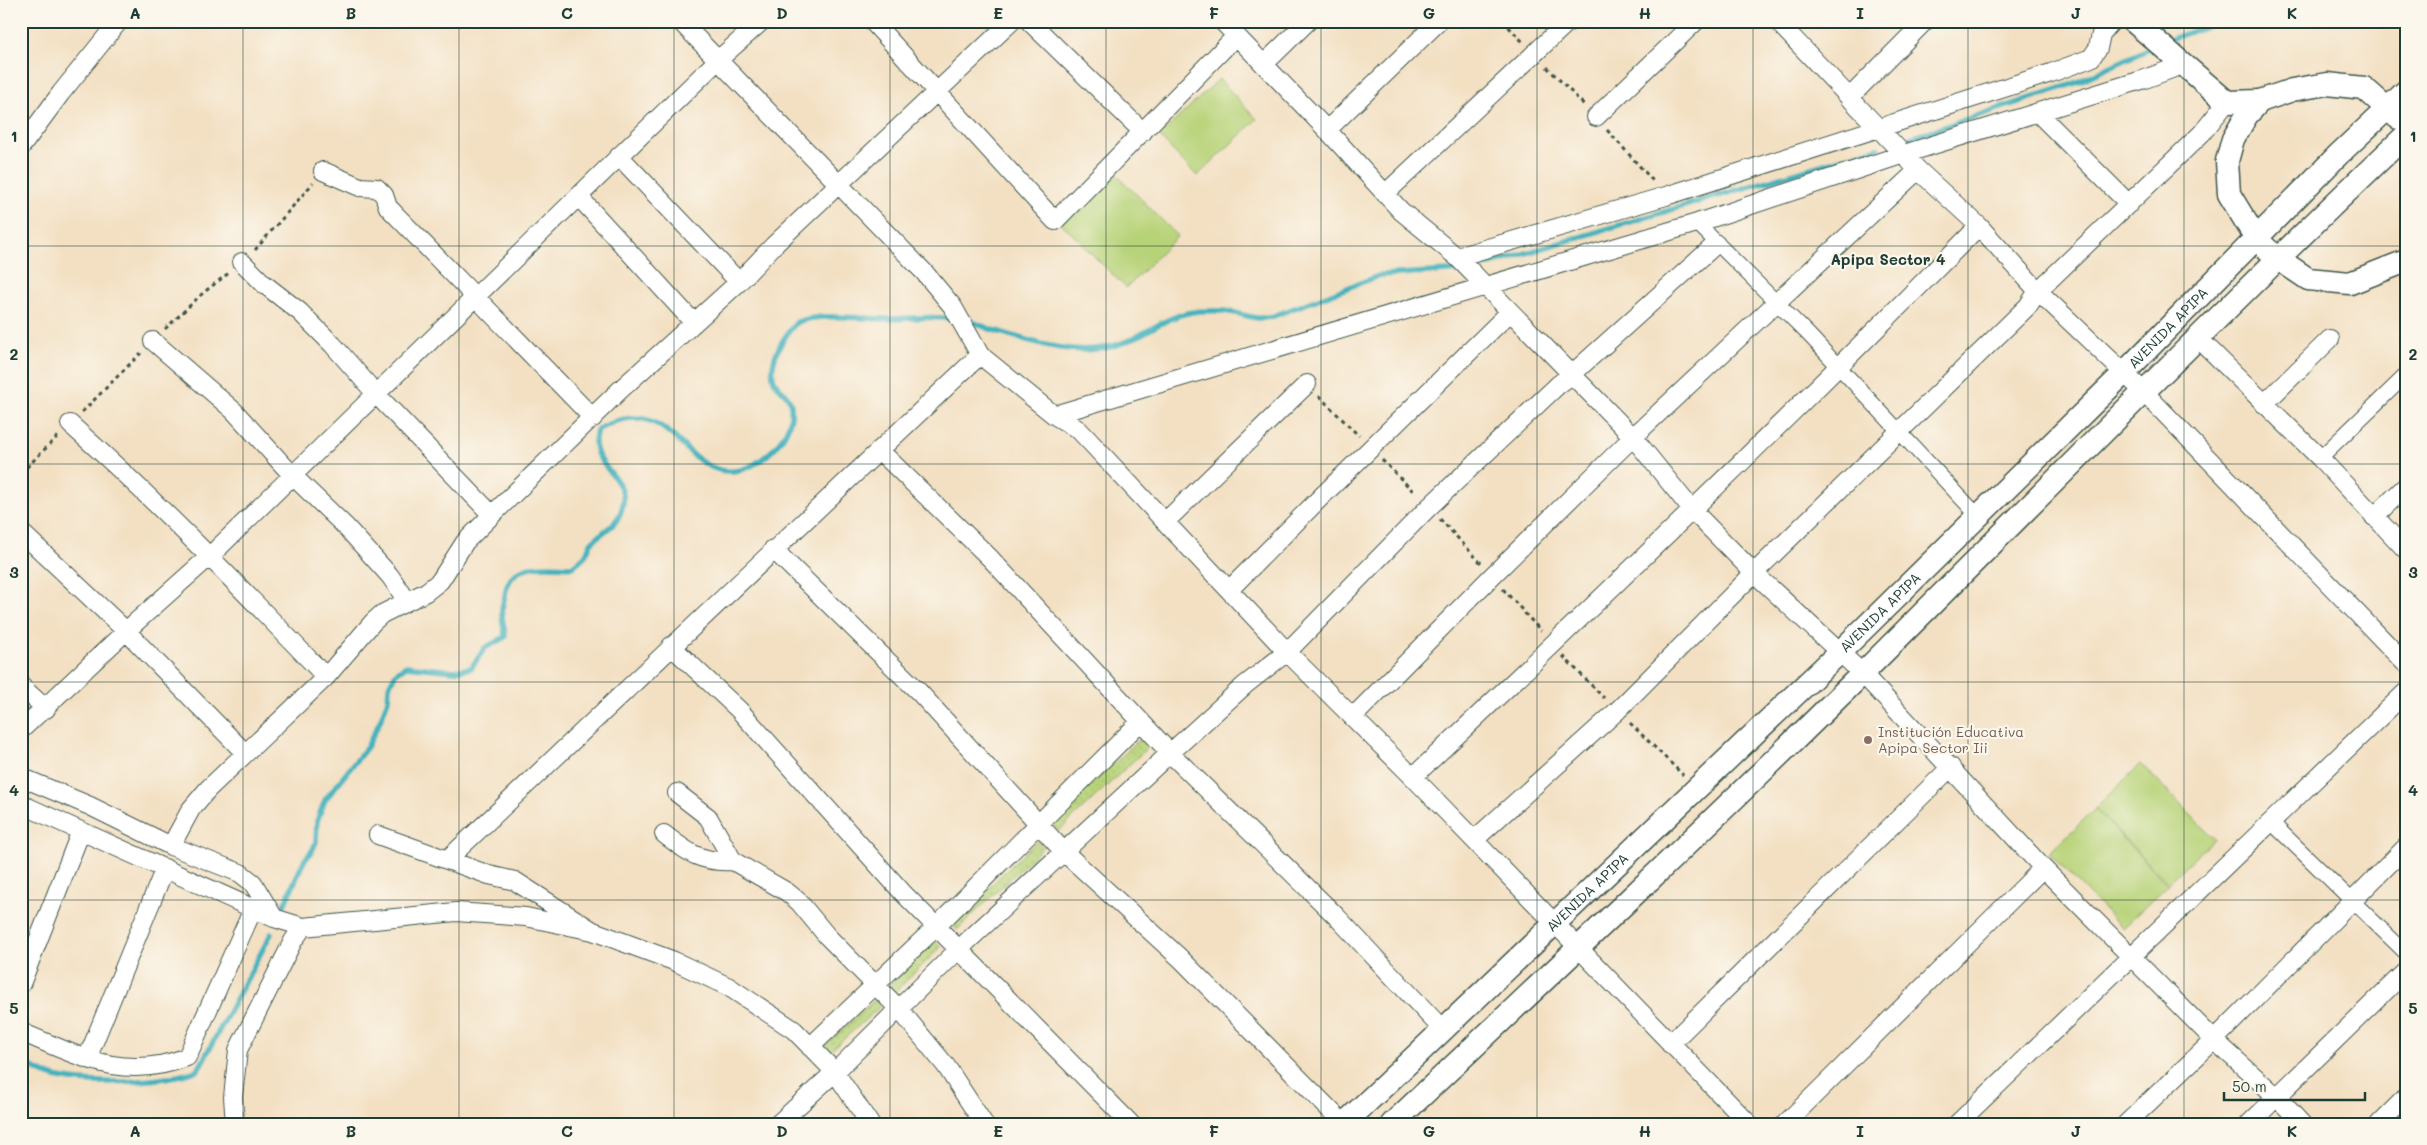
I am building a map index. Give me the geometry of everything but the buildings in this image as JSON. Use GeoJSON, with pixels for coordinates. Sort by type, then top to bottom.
{"type":"FeatureCollection","features":[{"type":"Feature","properties":{"kind":"street"},"geometry":{"type":"LineString","coordinates":[[21,146],[119,21]]}},
{"type":"Feature","properties":{"kind":"street"},"geometry":{"type":"LineString","coordinates":[[680,21],[924,272],[953,307],[980,355],[1054,415],[1079,430],[1287,652],[1413,777],[1749,1124]]}},
{"type":"Feature","properties":{"kind":"street"},"geometry":{"type":"LineString","coordinates":[[21,730],[46,709],[126,631],[210,556],[718,60],[762,21]]}},
{"type":"Feature","properties":{"kind":"street"},"geometry":{"type":"LineString","coordinates":[[872,21],[1055,221],[1236,36]]}},
{"type":"Feature","properties":{"kind":"street"},"geometry":{"type":"LineString","coordinates":[[171,846],[191,809],[208,788],[326,677],[373,622],[382,614],[426,592],[440,581],[465,542],[492,515],[620,390],[739,282],[774,245],[838,184],[856,170],[1012,21]]}},
{"type":"Feature","properties":{"kind":"street"},"geometry":{"type":"LineString","coordinates":[[1029,21],[1142,132]]}},
{"type":"Feature","properties":{"kind":"street"},"geometry":{"type":"LineString","coordinates":[[1222,21],[1386,192],[1401,211],[1457,257],[1485,288],[1634,437],[1692,510],[1754,574],[1862,673],[2043,868],[2214,1040],[2276,1097],[2302,1124]]}},
{"type":"Feature","properties":{"kind":"street"},"geometry":{"type":"LineString","coordinates":[[1264,64],[1308,21]]}},
{"type":"Feature","properties":{"kind":"street"},"geometry":{"type":"LineString","coordinates":[[1327,130],[1439,21]]}},
{"type":"Feature","properties":{"kind":"street"},"geometry":{"type":"LineString","coordinates":[[1386,192],[1569,21]]}},
{"type":"Feature","properties":{"kind":"street"},"geometry":{"type":"LineString","coordinates":[[1596,117],[1696,21]]}},
{"type":"Feature","properties":{"kind":"street"},"geometry":{"type":"LineString","coordinates":[[1778,21],[1918,170],[1979,226],[2038,292],[2144,392],[2406,664]]}},
{"type":"Feature","properties":{"kind":"street"},"geometry":{"type":"LineString","coordinates":[[1849,98],[1925,21]]}},
{"type":"Feature","properties":{"kind":"street"},"geometry":{"type":"LineString","coordinates":[[1457,257],[1666,196],[2051,74],[2090,58],[2098,48],[2101,34],[2112,21]]}},
{"type":"Feature","properties":{"kind":"street"},"geometry":{"type":"LineString","coordinates":[[2133,21],[2227,102],[2260,101],[2292,90],[2327,84],[2364,88],[2406,126]]}},
{"type":"Feature","properties":{"kind":"street"},"geometry":{"type":"LineString","coordinates":[[1054,415],[1432,302],[1485,288],[1697,223],[1904,154],[2145,79],[2182,65]]}},
{"type":"Feature","properties":{"kind":"street","name":"AVENIDA APIPA"},"geometry":{"type":"LineString","coordinates":[[1344,1124],[1839,653],[2123,374],[2257,240],[2338,155],[2406,91]]}},
{"type":"Feature","properties":{"kind":"street"},"geometry":{"type":"LineString","coordinates":[[2260,101],[2247,115],[2233,139],[2227,161],[2229,194],[2257,240],[2276,258],[2308,279],[2350,283],[2406,261]]}},
{"type":"Feature","properties":{"kind":"street"},"geometry":{"type":"LineString","coordinates":[[1474,840],[1617,711],[2028,306],[2038,292],[2202,133],[2227,102]]}},
{"type":"Feature","properties":{"kind":"street"},"geometry":{"type":"LineString","coordinates":[[2038,113],[2129,204]]}},
{"type":"Feature","properties":{"kind":"street","name":"AVENIDA APIPA"},"geometry":{"type":"LineString","coordinates":[[1392,1124],[1579,948],[1862,673],[2276,258],[2406,135]]}},
{"type":"Feature","properties":{"kind":"street"},"geometry":{"type":"LineString","coordinates":[[619,156],[739,282]]}},
{"type":"Feature","properties":{"kind":"street"},"geometry":{"type":"LineString","coordinates":[[1352,717],[1634,437],[1918,170]]}},
{"type":"Feature","properties":{"kind":"street"},"geometry":{"type":"LineString","coordinates":[[323,171],[360,187],[377,188],[384,195],[388,206],[593,418]]}},
{"type":"Feature","properties":{"kind":"street"},"geometry":{"type":"LineString","coordinates":[[579,197],[694,323]]}},
{"type":"Feature","properties":{"kind":"street"},"geometry":{"type":"LineString","coordinates":[[1697,223],[1716,244],[1809,334],[1979,516]]}},
{"type":"Feature","properties":{"kind":"street"},"geometry":{"type":"LineString","coordinates":[[1413,777],[1839,368],[1979,226]]}},
{"type":"Feature","properties":{"kind":"street"},"geometry":{"type":"LineString","coordinates":[[778,1124],[835,1072],[958,950],[1170,752],[1245,685],[1287,652],[1428,508],[1558,385],[1716,244]]}},
{"type":"Feature","properties":{"kind":"street"},"geometry":{"type":"LineString","coordinates":[[242,262],[264,284],[300,312],[492,515]]}},
{"type":"Feature","properties":{"kind":"street"},"geometry":{"type":"LineString","coordinates":[[1229,590],[1510,312]]}},
{"type":"Feature","properties":{"kind":"street"},"geometry":{"type":"LineString","coordinates":[[2197,337],[2320,458],[2406,550]]}},
{"type":"Feature","properties":{"kind":"street"},"geometry":{"type":"LineString","coordinates":[[2264,404],[2330,339]]}},
{"type":"Feature","properties":{"kind":"street"},"geometry":{"type":"LineString","coordinates":[[153,340],[234,411],[293,476],[346,527],[390,576],[407,601]]}},
{"type":"Feature","properties":{"kind":"street"},"geometry":{"type":"LineString","coordinates":[[448,859],[773,549],[980,355]]}},
{"type":"Feature","properties":{"kind":"street"},"geometry":{"type":"LineString","coordinates":[[2320,458],[2406,375]]}},
{"type":"Feature","properties":{"kind":"street"},"geometry":{"type":"LineString","coordinates":[[1166,521],[1307,384]]}},
{"type":"Feature","properties":{"kind":"street"},"geometry":{"type":"LineString","coordinates":[[70,424],[128,475],[210,556],[326,677]]}},
{"type":"Feature","properties":{"kind":"street"},"geometry":{"type":"LineString","coordinates":[[879,450],[990,558],[1170,752],[1337,917],[1443,1030]]}},
{"type":"Feature","properties":{"kind":"street"},"geometry":{"type":"LineString","coordinates":[[2374,517],[2406,486]]}},
{"type":"Feature","properties":{"kind":"street"},"geometry":{"type":"LineString","coordinates":[[21,532],[126,631],[244,754]]}},
{"type":"Feature","properties":{"kind":"street"},"geometry":{"type":"LineString","coordinates":[[773,549],[919,692],[1064,852],[1180,958],[1344,1124]]}},
{"type":"Feature","properties":{"kind":"street"},"geometry":{"type":"LineString","coordinates":[[672,646],[739,710],[958,950],[1131,1124]]}},
{"type":"Feature","properties":{"kind":"street"},"geometry":{"type":"LineString","coordinates":[[21,686],[46,709]]}},
{"type":"Feature","properties":{"kind":"street"},"geometry":{"type":"LineString","coordinates":[[1957,1124],[2406,692]]}},
{"type":"Feature","properties":{"kind":"street"},"geometry":{"type":"LineString","coordinates":[[810,1047],[936,926],[1036,823],[1141,721]]}},
{"type":"Feature","properties":{"kind":"street"},"geometry":{"type":"LineString","coordinates":[[1670,1044],[1952,768]]}},
{"type":"Feature","properties":{"kind":"street"},"geometry":{"type":"LineString","coordinates":[[21,776],[90,806],[171,846],[240,873],[253,883],[274,918]]}},
{"type":"Feature","properties":{"kind":"street"},"geometry":{"type":"LineString","coordinates":[[677,793],[708,817],[733,861],[787,892],[799,902],[827,936],[899,1009],[946,1066],[984,1124]]}},
{"type":"Feature","properties":{"kind":"street"},"geometry":{"type":"LineString","coordinates":[[21,804],[253,909],[303,927],[456,912],[526,917],[593,931],[674,961],[729,987],[794,1030],[835,1072],[870,1124]]}},
{"type":"Feature","properties":{"kind":"street"},"geometry":{"type":"LineString","coordinates":[[2271,822],[2406,953]]}},
{"type":"Feature","properties":{"kind":"street"},"geometry":{"type":"LineString","coordinates":[[21,984],[81,831]]}},
{"type":"Feature","properties":{"kind":"street"},"geometry":{"type":"LineString","coordinates":[[664,834],[687,852],[703,859],[716,862],[733,861]]}},
{"type":"Feature","properties":{"kind":"street"},"geometry":{"type":"LineString","coordinates":[[378,835],[489,875],[515,881],[593,931]]}},
{"type":"Feature","properties":{"kind":"street"},"geometry":{"type":"LineString","coordinates":[[2126,1124],[2214,1040],[2406,846]]}},
{"type":"Feature","properties":{"kind":"street"},"geometry":{"type":"LineString","coordinates":[[87,1059],[164,868]]}},
{"type":"Feature","properties":{"kind":"street"},"geometry":{"type":"LineString","coordinates":[[1785,1124],[2043,868]]}},
{"type":"Feature","properties":{"kind":"street"},"geometry":{"type":"LineString","coordinates":[[21,1032],[105,1066],[138,1067],[158,1065],[187,1056],[253,909]]}},
{"type":"Feature","properties":{"kind":"street"},"geometry":{"type":"LineString","coordinates":[[236,1124],[233,1097],[238,1050],[293,941],[303,927]]}},
{"type":"Feature","properties":{"kind":"street"},"geometry":{"type":"LineString","coordinates":[[2249,1124],[2406,971]]}},
{"type":"Feature","properties":{"kind":"street"},"geometry":{"type":"LineString","coordinates":[[2379,1124],[2406,1097]]}},
{"type":"Feature","properties":{"kind":"path"},"geometry":{"type":"LineString","coordinates":[[21,473],[153,340],[203,293],[242,262],[323,171]]}},
{"type":"Feature","properties":{"kind":"green space"},"geometry":{"type":"Polygon","coordinates":[[[1219,79],[1257,119],[1197,176],[1159,136],[1219,79]]]}},
{"type":"Feature","properties":{"kind":"green space"},"geometry":{"type":"Polygon","coordinates":[[[1113,171],[1178,236],[1126,288],[1061,223],[1113,171]]]}},
{"type":"Feature","properties":{"kind":"green space"},"geometry":{"type":"Polygon","coordinates":[[[1140,739],[1148,747],[1059,831],[1051,823],[1140,739]]]}},
{"type":"Feature","properties":{"kind":"green space"},"geometry":{"type":"Polygon","coordinates":[[[2141,764],[2214,839],[2168,883],[2095,808],[2141,764]]]}},
{"type":"Feature","properties":{"kind":"green space"},"geometry":{"type":"Polygon","coordinates":[[[2095,809],[2168,885],[2122,928],[2049,853],[2095,809]]]}},
{"type":"Feature","properties":{"kind":"green space"},"geometry":{"type":"Polygon","coordinates":[[[1037,841],[1043,847],[957,930],[951,924],[1037,841]]]}},
{"type":"Feature","properties":{"kind":"green space"},"geometry":{"type":"Polygon","coordinates":[[[936,941],[941,947],[895,992],[889,986],[936,941]]]}},
{"type":"Feature","properties":{"kind":"green space"},"geometry":{"type":"Polygon","coordinates":[[[875,1000],[881,1006],[829,1052],[824,1046],[875,1000]]]}},
{"type":"Feature","properties":{"kind":"waterway"},"geometry":{"type":"LineString","coordinates":[[2166,41],[2220,21]]}},
{"type":"Feature","properties":{"kind":"waterway"},"geometry":{"type":"LineString","coordinates":[[1910,138],[2073,84],[2155,46]]}},
{"type":"Feature","properties":{"kind":"waterway"},"geometry":{"type":"LineString","coordinates":[[1473,269],[1878,148]]}},
{"type":"Feature","properties":{"kind":"waterway"},"geometry":{"type":"LineString","coordinates":[[965,320],[1051,346],[1066,349],[1097,349],[1113,346],[1135,338],[1165,321],[1187,313],[1219,311],[1254,318],[1265,318],[1381,275],[1464,270]]}},
{"type":"Feature","properties":{"kind":"waterway"},"geometry":{"type":"LineString","coordinates":[[284,905],[304,861],[316,842],[317,821],[325,800],[367,747],[380,721],[388,700],[389,686],[396,673],[406,666],[454,671],[471,668],[485,648],[505,637],[502,607],[508,583],[514,575],[530,567],[572,567],[585,556],[591,543],[610,528],[619,516],[623,502],[622,491],[598,454],[595,443],[597,430],[622,419],[642,419],[659,425],[700,461],[716,469],[734,471],[745,468],[767,455],[784,436],[789,424],[790,401],[774,381],[773,369],[779,347],[797,322],[819,317],[886,319],[938,317],[956,319]]}},
{"type":"Feature","properties":{"kind":"waterway"},"geometry":{"type":"LineString","coordinates":[[21,1060],[48,1075],[84,1081],[125,1082],[146,1080],[166,1078],[198,1070],[271,934]]}},
{"type":"Feature","properties":{"kind":"place","name":"Institución Educativa Apipa Sector Iii"},"geometry":{"type":"Point","coordinates":[1868,740]}},
{"type":"Feature","properties":{"kind":"district","name":"Apipa Sector 4"},"geometry":{"type":"Point","coordinates":[1888,260]}}]}
